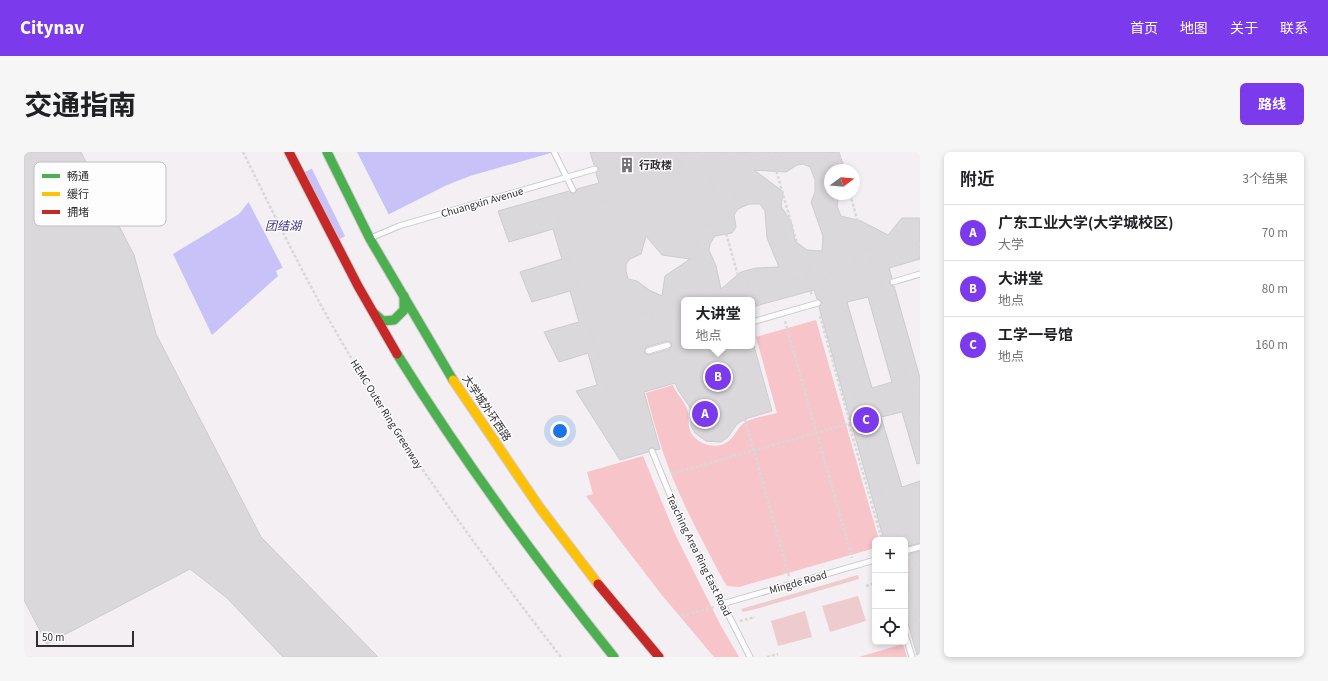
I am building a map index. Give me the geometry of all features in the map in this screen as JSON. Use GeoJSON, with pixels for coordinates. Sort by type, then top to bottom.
{"type":"FeatureCollection","features":[{"type":"Feature","properties":{"kind":"main road"},"geometry":{"type":"LineString","coordinates":[[289,152],[342,259],[432,409],[488,493],[547,573],[614,657]]}},
{"type":"Feature","properties":{"kind":"main road","name":"大学城外环西路"},"geometry":{"type":"LineString","coordinates":[[327,152],[370,238],[460,390],[516,473],[574,552],[659,657]]}},
{"type":"Feature","properties":{"kind":"main road"},"geometry":{"type":"LineString","coordinates":[[374,313],[383,321],[394,320],[403,313],[405,307],[404,296]]}},
{"type":"Feature","properties":{"kind":"lane"},"geometry":{"type":"LineString","coordinates":[[554,152],[568,177],[573,190]]}},
{"type":"Feature","properties":{"kind":"lane","name":"Chuangxin Avenue"},"geometry":{"type":"LineString","coordinates":[[370,238],[399,226],[595,169]]}},
{"type":"Feature","properties":{"kind":"lane"},"geometry":{"type":"LineString","coordinates":[[893,282],[920,274]]}},
{"type":"Feature","properties":{"kind":"lane"},"geometry":{"type":"LineString","coordinates":[[755,321],[818,303]]}},
{"type":"Feature","properties":{"kind":"lane"},"geometry":{"type":"LineString","coordinates":[[648,351],[668,345]]}},
{"type":"Feature","properties":{"kind":"lane","name":"Teaching Area Ring East Road"},"geometry":{"type":"LineString","coordinates":[[652,451],[682,524],[750,657]]}},
{"type":"Feature","properties":{"kind":"lane"},"geometry":{"type":"LineString","coordinates":[[908,550],[920,547]]}},
{"type":"Feature","properties":{"kind":"lane","name":"Mingde Road"},"geometry":{"type":"LineString","coordinates":[[722,604],[872,561]]}},
{"type":"Feature","properties":{"kind":"lane"},"geometry":{"type":"LineString","coordinates":[[908,644],[912,657]]}},
{"type":"Feature","properties":{"kind":"path","name":"HEMC Outer Ring Greenway"},"geometry":{"type":"LineString","coordinates":[[243,152],[299,264],[337,333],[408,448],[484,556],[561,657]]}},
{"type":"Feature","properties":{"kind":"path"},"geometry":{"type":"LineString","coordinates":[[703,152],[739,279],[748,277],[750,283],[746,283],[748,292]]}},
{"type":"Feature","properties":{"kind":"path"},"geometry":{"type":"LineString","coordinates":[[601,202],[602,206],[667,188],[662,173],[735,152]]}},
{"type":"Feature","properties":{"kind":"path"},"geometry":{"type":"LineString","coordinates":[[619,191],[756,152]]}},
{"type":"Feature","properties":{"kind":"path"},"geometry":{"type":"LineString","coordinates":[[771,152],[812,297]]}},
{"type":"Feature","properties":{"kind":"path"},"geometry":{"type":"LineString","coordinates":[[824,152],[828,164]]}},
{"type":"Feature","properties":{"kind":"path"},"geometry":{"type":"LineString","coordinates":[[838,152],[841,164]]}},
{"type":"Feature","properties":{"kind":"path"},"geometry":{"type":"LineString","coordinates":[[772,158],[780,154]]}},
{"type":"Feature","properties":{"kind":"path"},"geometry":{"type":"LineString","coordinates":[[683,173],[680,159],[684,167]]}},
{"type":"Feature","properties":{"kind":"path"},"geometry":{"type":"LineString","coordinates":[[732,159],[738,179],[746,191]]}},
{"type":"Feature","properties":{"kind":"path"},"geometry":{"type":"LineString","coordinates":[[615,178],[621,198]]}},
{"type":"Feature","properties":{"kind":"path"},"geometry":{"type":"LineString","coordinates":[[697,247],[699,234],[704,229],[727,218],[738,179]]}},
{"type":"Feature","properties":{"kind":"path"},"geometry":{"type":"LineString","coordinates":[[658,180],[672,199],[697,247],[719,297]]}},
{"type":"Feature","properties":{"kind":"path"},"geometry":{"type":"LineString","coordinates":[[735,194],[746,191],[763,196],[770,202],[798,278]]}},
{"type":"Feature","properties":{"kind":"path"},"geometry":{"type":"LineString","coordinates":[[504,227],[621,198]]}},
{"type":"Feature","properties":{"kind":"path"},"geometry":{"type":"LineString","coordinates":[[605,203],[621,198]]}},
{"type":"Feature","properties":{"kind":"path"},"geometry":{"type":"LineString","coordinates":[[828,200],[827,205],[829,214],[848,242],[855,262]]}},
{"type":"Feature","properties":{"kind":"path"},"geometry":{"type":"LineString","coordinates":[[852,200],[874,279]]}},
{"type":"Feature","properties":{"kind":"path"},"geometry":{"type":"LineString","coordinates":[[557,213],[622,440],[610,443]]}},
{"type":"Feature","properties":{"kind":"path"},"geometry":{"type":"LineString","coordinates":[[686,226],[696,224],[717,224]]}},
{"type":"Feature","properties":{"kind":"path"},"geometry":{"type":"LineString","coordinates":[[866,250],[875,248],[873,242],[868,244],[870,250],[873,257],[920,422]]}},
{"type":"Feature","properties":{"kind":"path"},"geometry":{"type":"LineString","coordinates":[[870,250],[876,248],[874,243],[868,245],[873,263]]}},
{"type":"Feature","properties":{"kind":"path"},"geometry":{"type":"LineString","coordinates":[[730,297],[920,244]]}},
{"type":"Feature","properties":{"kind":"path"},"geometry":{"type":"LineString","coordinates":[[754,297],[920,250]]}},
{"type":"Feature","properties":{"kind":"path"},"geometry":{"type":"LineString","coordinates":[[802,262],[810,260],[812,266],[808,267],[810,275]]}},
{"type":"Feature","properties":{"kind":"path"},"geometry":{"type":"LineString","coordinates":[[878,262],[880,271]]}},
{"type":"Feature","properties":{"kind":"path"},"geometry":{"type":"LineString","coordinates":[[602,265],[606,264]]}},
{"type":"Feature","properties":{"kind":"path"},"geometry":{"type":"LineString","coordinates":[[819,272],[895,537]]}},
{"type":"Feature","properties":{"kind":"path"},"geometry":{"type":"LineString","coordinates":[[526,289],[575,275]]}},
{"type":"Feature","properties":{"kind":"path"},"geometry":{"type":"LineString","coordinates":[[824,277],[826,286]]}},
{"type":"Feature","properties":{"kind":"path"},"geometry":{"type":"LineString","coordinates":[[652,312],[634,318],[633,314],[681,301]]}},
{"type":"Feature","properties":{"kind":"path"},"geometry":{"type":"LineString","coordinates":[[552,348],[681,311]]}},
{"type":"Feature","properties":{"kind":"path"},"geometry":{"type":"LineString","coordinates":[[652,312],[653,319]]}},
{"type":"Feature","properties":{"kind":"path"},"geometry":{"type":"LineString","coordinates":[[636,315],[652,312]]}},
{"type":"Feature","properties":{"kind":"path"},"geometry":{"type":"LineString","coordinates":[[820,316],[881,537]]}},
{"type":"Feature","properties":{"kind":"path"},"geometry":{"type":"LineString","coordinates":[[785,321],[854,566]]}},
{"type":"Feature","properties":{"kind":"path"},"geometry":{"type":"LineString","coordinates":[[586,406],[610,399]]}},
{"type":"Feature","properties":{"kind":"path"},"geometry":{"type":"LineString","coordinates":[[745,419],[791,584]]}},
{"type":"Feature","properties":{"kind":"path"},"geometry":{"type":"LineString","coordinates":[[673,474],[850,423]]}},
{"type":"Feature","properties":{"kind":"path"},"geometry":{"type":"LineString","coordinates":[[908,567],[920,563]]}},
{"type":"Feature","properties":{"kind":"path"},"geometry":{"type":"LineString","coordinates":[[908,583],[920,621]]}},
{"type":"Feature","properties":{"kind":"path"},"geometry":{"type":"LineString","coordinates":[[866,586],[872,584]]}},
{"type":"Feature","properties":{"kind":"path"},"geometry":{"type":"LineString","coordinates":[[908,595],[920,592]]}},
{"type":"Feature","properties":{"kind":"path"},"geometry":{"type":"LineString","coordinates":[[682,616],[711,608]]}},
{"type":"Feature","properties":{"kind":"path"},"geometry":{"type":"LineString","coordinates":[[908,616],[917,614]]}},
{"type":"Feature","properties":{"kind":"path"},"geometry":{"type":"LineString","coordinates":[[739,622],[755,617]]}},
{"type":"Feature","properties":{"kind":"path"},"geometry":{"type":"LineString","coordinates":[[767,657],[778,654]]}},
{"type":"Feature","properties":{"kind":"shaded area"},"geometry":{"type":"Polygon","coordinates":[[[816,320],[878,537],[872,537],[872,549],[739,587],[727,586],[682,500],[668,466],[646,393],[673,385],[687,409],[691,433],[704,444],[715,446],[726,443],[744,423],[756,418],[777,413],[756,337],[816,320]]]}},
{"type":"Feature","properties":{"kind":"shaded area"},"geometry":{"type":"Polygon","coordinates":[[[643,456],[675,534],[721,626],[739,657],[714,657],[661,594],[586,496],[593,494],[587,472],[643,456]]]}},
{"type":"Feature","properties":{"kind":"shaded area"},"geometry":{"type":"Polygon","coordinates":[[[858,575],[859,579],[756,609],[743,612],[741,609],[858,575]]]}},
{"type":"Feature","properties":{"kind":"shaded area"},"geometry":{"type":"Polygon","coordinates":[[[858,596],[866,621],[830,632],[822,606],[858,596]]]}},
{"type":"Feature","properties":{"kind":"shaded area"},"geometry":{"type":"Polygon","coordinates":[[[805,611],[812,637],[778,646],[771,621],[805,611]]]}},
{"type":"Feature","properties":{"kind":"shaded area"},"geometry":{"type":"Polygon","coordinates":[[[903,645],[907,657],[859,657],[903,645]]]}},
{"type":"Feature","properties":{"kind":"water","name":"团结湖"},"geometry":{"type":"Polygon","coordinates":[[[345,152],[554,152],[470,176],[447,185],[276,271],[278,276],[212,335],[173,254],[239,214],[251,199],[345,152]]]}},
{"type":"Feature","properties":{"kind":"pier"},"geometry":{"type":"Polygon","coordinates":[[[340,152],[357,152],[389,215],[346,238],[311,167],[340,152]]]}},
{"type":"Feature","properties":{"kind":"pier"},"geometry":{"type":"Polygon","coordinates":[[[302,171],[338,242],[284,270],[247,199],[302,171]]]}},
{"type":"Feature","properties":{"kind":"building"},"geometry":{"type":"Polygon","coordinates":[[[24,152],[81,152],[86,162],[34,162],[34,226],[119,226],[134,255],[156,334],[261,537],[378,657],[283,657],[227,598],[190,569],[47,644],[24,600],[24,152]]]}},
{"type":"Feature","properties":{"kind":"building"},"geometry":{"type":"Polygon","coordinates":[[[590,152],[839,152],[843,164],[824,164],[824,200],[838,200],[837,206],[841,216],[861,221],[888,235],[902,218],[920,218],[920,259],[889,268],[892,278],[889,283],[894,286],[920,378],[920,463],[917,464],[902,412],[881,417],[902,487],[920,481],[920,543],[908,546],[908,537],[883,537],[819,307],[822,302],[817,299],[814,290],[755,306],[755,297],[681,297],[681,349],[755,349],[772,411],[745,419],[737,424],[728,437],[721,442],[706,441],[695,433],[691,426],[691,409],[675,383],[644,392],[660,449],[656,450],[651,447],[648,452],[620,460],[576,391],[597,385],[588,353],[559,362],[544,332],[579,322],[570,291],[532,302],[520,272],[562,259],[553,229],[509,242],[498,211],[569,191],[574,194],[577,189],[599,183],[596,173],[599,168],[594,165],[590,152]],[[803,164],[797,165],[786,172],[754,170],[781,190],[783,194],[781,206],[791,222],[795,241],[807,250],[822,251],[823,236],[811,202],[815,192],[815,180],[810,167],[803,164]],[[749,204],[738,209],[734,215],[736,227],[732,233],[715,236],[710,244],[709,250],[716,266],[721,289],[741,272],[756,268],[779,267],[767,238],[765,211],[760,204],[749,204]],[[646,236],[641,254],[630,259],[626,264],[628,279],[637,281],[649,290],[662,296],[665,276],[690,259],[662,255],[646,236]],[[868,297],[847,302],[872,388],[892,382],[868,297]],[[667,341],[646,347],[644,353],[649,355],[670,349],[672,343],[667,341]]]}},
{"type":"Feature","properties":{"kind":"building"},"geometry":{"type":"Polygon","coordinates":[[[920,551],[920,655],[917,655],[908,624],[908,554],[920,551]]]}},
{"type":"Feature","properties":{"kind":"traffic: fast"},"geometry":{"type":"LineString","coordinates":[[327,152],[370,239],[453,380]]}},
{"type":"Feature","properties":{"kind":"traffic: fast"},"geometry":{"type":"LineString","coordinates":[[374,313],[383,321],[394,320],[404,310],[404,296]]}},
{"type":"Feature","properties":{"kind":"traffic: fast"},"geometry":{"type":"LineString","coordinates":[[397,354],[474,471],[501,509],[556,584],[614,657]]}},
{"type":"Feature","properties":{"kind":"traffic: slow"},"geometry":{"type":"LineString","coordinates":[[453,380],[540,508],[598,584]]}},
{"type":"Feature","properties":{"kind":"traffic: jam"},"geometry":{"type":"LineString","coordinates":[[289,152],[358,286],[397,354]]}},
{"type":"Feature","properties":{"kind":"traffic: jam"},"geometry":{"type":"LineString","coordinates":[[598,584],[659,657]]}},
{"type":"Feature","properties":{"kind":"place","name":"行政楼"},"geometry":{"type":"Point","coordinates":[627,165]}},
{"type":"Feature","properties":{"kind":"place","name":"大讲堂"},"geometry":{"type":"Point","coordinates":[718,377]}},
{"type":"Feature","properties":{"kind":"place","name":"广东工业大学(大学城校区)"},"geometry":{"type":"Point","coordinates":[705,414]}},
{"type":"Feature","properties":{"kind":"place","name":"工学一号馆"},"geometry":{"type":"Point","coordinates":[866,420]}}]}
